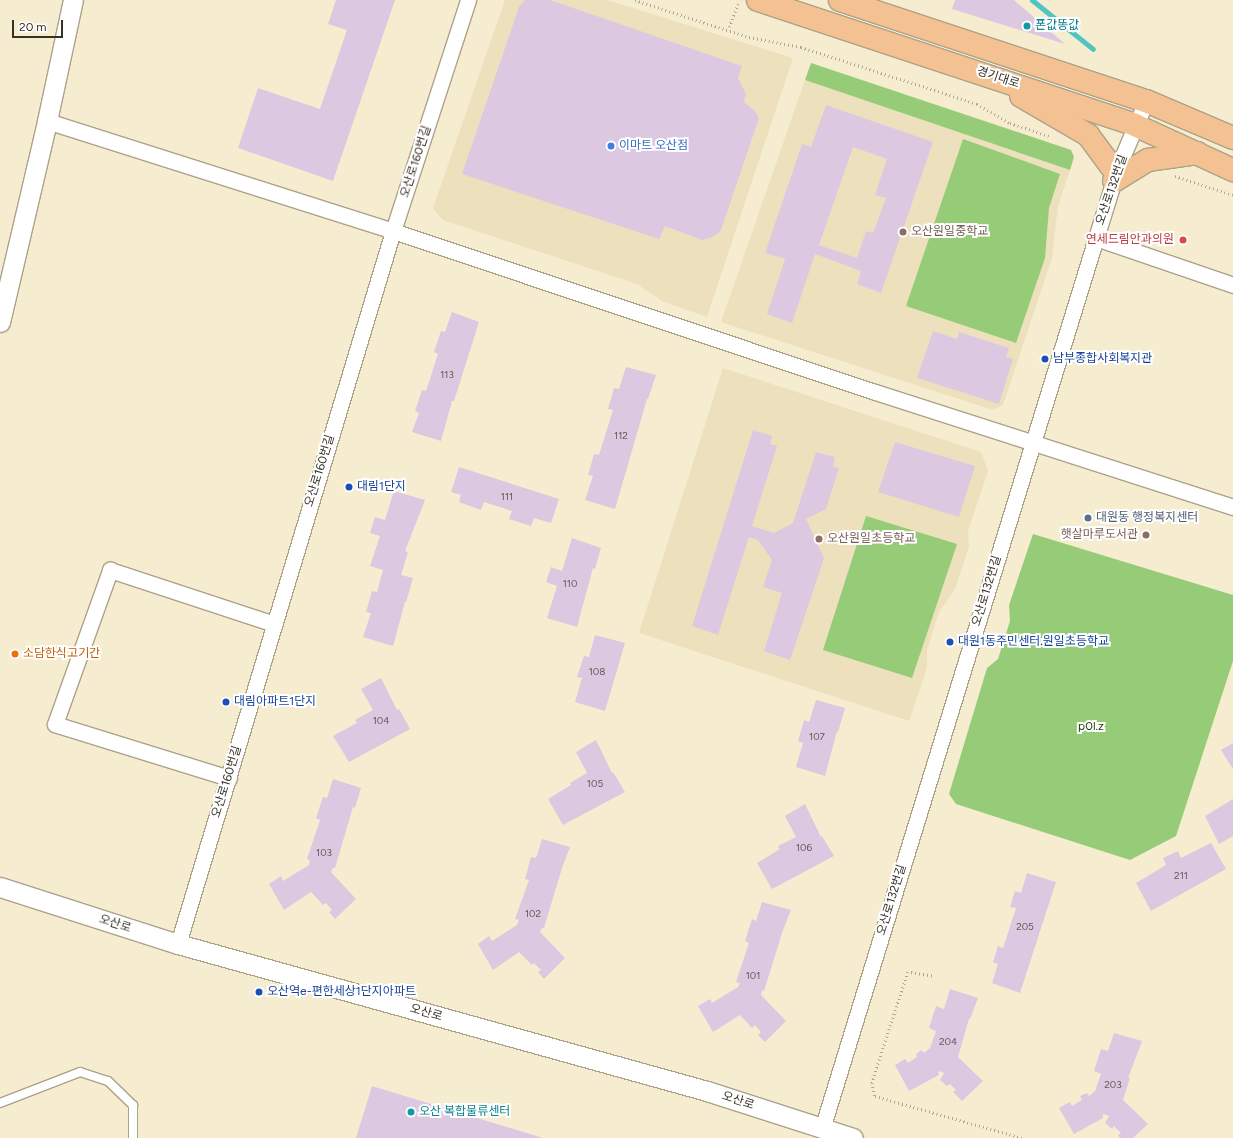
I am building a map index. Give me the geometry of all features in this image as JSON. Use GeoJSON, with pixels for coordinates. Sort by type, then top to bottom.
{"type":"FeatureCollection","features":[{"type":"Feature","properties":{"kind":"main road","name":"경기대로"},"geometry":{"type":"LineString","coordinates":[[758,0],[1135,125],[1233,170]]}},
{"type":"Feature","properties":{"kind":"main road"},"geometry":{"type":"LineString","coordinates":[[840,0],[1146,101],[1233,138]]}},
{"type":"Feature","properties":{"kind":"main road"},"geometry":{"type":"LineString","coordinates":[[978,72],[1088,135],[1115,177],[1150,160],[1198,153]]}},
{"type":"Feature","properties":{"kind":"street"},"geometry":{"type":"LineString","coordinates":[[0,322],[47,121],[73,0]]}},
{"type":"Feature","properties":{"kind":"street","name":"오산로160번길"},"geometry":{"type":"LineString","coordinates":[[178,944],[393,231],[468,0]]}},
{"type":"Feature","properties":{"kind":"street","name":"오산로132번길"},"geometry":{"type":"LineString","coordinates":[[822,1129],[1115,177],[1146,101]]}},
{"type":"Feature","properties":{"kind":"street"},"geometry":{"type":"LineString","coordinates":[[47,121],[393,231],[1033,443],[1233,507]]}},
{"type":"Feature","properties":{"kind":"street"},"geometry":{"type":"LineString","coordinates":[[1096,238],[1233,286]]}},
{"type":"Feature","properties":{"kind":"street"},"geometry":{"type":"LineString","coordinates":[[229,778],[55,724],[110,570],[274,624]]}},
{"type":"Feature","properties":{"kind":"street","name":"오산로"},"geometry":{"type":"LineString","coordinates":[[0,887],[178,944],[707,1091],[853,1138]]}},
{"type":"Feature","properties":{"kind":"lane"},"geometry":{"type":"LineString","coordinates":[[0,1103],[80,1072],[108,1081],[133,1105],[133,1138]]}},
{"type":"Feature","properties":{"kind":"path"},"geometry":{"type":"LineString","coordinates":[[635,0],[748,38],[801,47],[977,104],[1010,123],[1053,138]]}},
{"type":"Feature","properties":{"kind":"path"},"geometry":{"type":"LineString","coordinates":[[729,27],[739,0]]}},
{"type":"Feature","properties":{"kind":"path"},"geometry":{"type":"LineString","coordinates":[[1150,160],[1171,175],[1233,195]]}},
{"type":"Feature","properties":{"kind":"path"},"geometry":{"type":"LineString","coordinates":[[932,976],[908,972],[872,1083],[876,1096],[1022,1138]]}},
{"type":"Feature","properties":{"kind":"shaded area","name":"이마트 오산점"},"geometry":{"type":"Polygon","coordinates":[[[505,0],[607,0],[793,58],[707,317],[662,301],[637,284],[443,220],[433,208],[505,0]]]}},
{"type":"Feature","properties":{"kind":"shaded area","name":"오산원일중학교"},"geometry":{"type":"Polygon","coordinates":[[[805,80],[1070,170],[1058,206],[1052,258],[1003,405],[993,410],[721,322],[805,80]]]}},
{"type":"Feature","properties":{"kind":"shaded area","name":"오산원일초등학교"},"geometry":{"type":"Polygon","coordinates":[[[723,368],[981,452],[988,471],[968,531],[969,547],[955,589],[939,612],[927,650],[927,668],[909,721],[639,633],[723,368]]]}},
{"type":"Feature","properties":{"kind":"green space"},"geometry":{"type":"Polygon","coordinates":[[[811,63],[1071,150],[1074,157],[1070,170],[805,80],[811,63]]]}},
{"type":"Feature","properties":{"kind":"green space"},"geometry":{"type":"Polygon","coordinates":[[[963,139],[1060,174],[1049,208],[1045,258],[1016,343],[906,306],[963,139]]]}},
{"type":"Feature","properties":{"kind":"green space"},"geometry":{"type":"Polygon","coordinates":[[[866,516],[957,544],[912,678],[823,650],[866,516]]]}},
{"type":"Feature","properties":{"kind":"green space","name":"p0l.z"},"geometry":{"type":"Polygon","coordinates":[[[1033,534],[1233,595],[1233,661],[1176,836],[1130,860],[956,804],[949,794],[987,668],[998,659],[1010,621],[1009,605],[1033,534]]]}},
{"type":"Feature","properties":{"kind":"building"},"geometry":{"type":"Polygon","coordinates":[[[336,0],[395,0],[333,181],[238,148],[258,88],[320,109],[347,30],[328,24],[336,0]]]}},
{"type":"Feature","properties":{"kind":"building","name":"이마트 오산점"},"geometry":{"type":"Polygon","coordinates":[[[525,0],[550,0],[742,66],[738,78],[746,94],[744,102],[755,111],[759,118],[721,230],[717,234],[702,240],[665,226],[659,239],[462,174],[519,7],[525,0]]]}},
{"type":"Feature","properties":{"kind":"building","name":"폰값똥값"},"geometry":{"type":"Polygon","coordinates":[[[955,0],[1014,0],[1065,44],[952,9],[955,0]]]}},
{"type":"Feature","properties":{"kind":"building"},"geometry":{"type":"Polygon","coordinates":[[[826,105],[933,142],[881,293],[857,284],[861,271],[815,254],[792,323],[767,314],[785,259],[765,253],[802,144],[811,147],[826,105]],[[853,147],[819,245],[857,258],[866,231],[873,233],[886,198],[875,195],[887,159],[853,147]]]}},
{"type":"Feature","properties":{"kind":"building"},"geometry":{"type":"Polygon","coordinates":[[[452,312],[479,322],[454,401],[452,401],[441,441],[412,432],[419,413],[415,411],[422,390],[426,391],[438,354],[434,352],[441,331],[445,332],[452,312]]]}},
{"type":"Feature","properties":{"kind":"building"},"geometry":{"type":"Polygon","coordinates":[[[933,331],[957,339],[959,332],[1009,348],[1006,357],[1013,359],[999,404],[917,378],[933,331]]]}},
{"type":"Feature","properties":{"kind":"building"},"geometry":{"type":"Polygon","coordinates":[[[626,367],[656,375],[647,399],[615,509],[585,500],[593,476],[588,475],[594,454],[599,455],[613,410],[608,409],[614,388],[619,389],[626,367]]]}},
{"type":"Feature","properties":{"kind":"building"},"geometry":{"type":"Polygon","coordinates":[[[753,430],[772,436],[770,444],[777,446],[752,526],[774,533],[793,523],[816,452],[835,457],[833,467],[839,468],[826,509],[806,519],[824,558],[790,660],[764,651],[782,593],[763,587],[772,560],[758,540],[749,537],[718,635],[692,626],[753,430]]]}},
{"type":"Feature","properties":{"kind":"building"},"geometry":{"type":"Polygon","coordinates":[[[895,442],[975,466],[959,517],[878,492],[895,442]]]}},
{"type":"Feature","properties":{"kind":"building"},"geometry":{"type":"Polygon","coordinates":[[[459,467],[559,499],[551,523],[534,518],[531,526],[509,519],[512,511],[484,502],[481,510],[459,502],[461,495],[451,492],[459,467]]]}},
{"type":"Feature","properties":{"kind":"building"},"geometry":{"type":"Polygon","coordinates":[[[394,491],[425,500],[405,551],[408,552],[401,575],[413,578],[393,646],[363,637],[371,613],[366,612],[372,591],[377,592],[383,570],[370,566],[380,536],[370,533],[375,517],[385,520],[394,491]]]}},
{"type":"Feature","properties":{"kind":"building"},"geometry":{"type":"Polygon","coordinates":[[[572,538],[601,548],[595,569],[593,568],[577,627],[547,618],[557,586],[546,582],[551,567],[562,571],[572,538]]]}},
{"type":"Feature","properties":{"kind":"building"},"geometry":{"type":"Polygon","coordinates":[[[595,635],[625,643],[605,711],[575,702],[582,678],[577,677],[584,656],[589,657],[595,635]]]}},
{"type":"Feature","properties":{"kind":"building"},"geometry":{"type":"Polygon","coordinates":[[[381,678],[397,710],[399,709],[410,729],[349,762],[333,736],[357,723],[355,720],[373,710],[361,689],[381,678]]]}},
{"type":"Feature","properties":{"kind":"building"},"geometry":{"type":"Polygon","coordinates":[[[816,700],[845,708],[825,776],[796,767],[803,743],[798,741],[804,720],[809,722],[816,700]]]}},
{"type":"Feature","properties":{"kind":"building"},"geometry":{"type":"Polygon","coordinates":[[[596,740],[612,773],[613,772],[625,792],[563,825],[548,799],[587,773],[576,752],[596,740]]]}},
{"type":"Feature","properties":{"kind":"building"},"geometry":{"type":"Polygon","coordinates":[[[1233,743],[1233,769],[1221,750],[1233,743]]]}},
{"type":"Feature","properties":{"kind":"building"},"geometry":{"type":"Polygon","coordinates":[[[333,779],[361,788],[355,808],[353,807],[335,868],[333,868],[331,872],[356,899],[335,919],[329,912],[332,910],[326,903],[323,905],[311,892],[284,910],[269,884],[281,876],[283,881],[309,865],[310,860],[307,859],[320,820],[316,818],[323,797],[327,798],[333,779]]]}},
{"type":"Feature","properties":{"kind":"building"},"geometry":{"type":"Polygon","coordinates":[[[1233,799],[1233,836],[1219,844],[1205,816],[1233,799]]]}},
{"type":"Feature","properties":{"kind":"building"},"geometry":{"type":"Polygon","coordinates":[[[805,804],[821,837],[822,836],[834,856],[772,889],[757,863],[780,849],[778,846],[796,837],[785,816],[805,804]]]}},
{"type":"Feature","properties":{"kind":"building"},"geometry":{"type":"Polygon","coordinates":[[[542,839],[570,847],[544,928],[542,928],[540,932],[565,958],[544,979],[538,972],[541,970],[534,963],[532,965],[519,952],[493,970],[478,944],[489,936],[492,941],[517,925],[519,920],[515,919],[529,880],[525,879],[531,857],[536,858],[542,839]]]}},
{"type":"Feature","properties":{"kind":"building"},"geometry":{"type":"Polygon","coordinates":[[[1211,843],[1226,869],[1151,911],[1136,883],[1166,865],[1163,858],[1178,851],[1181,858],[1211,843]]]}},
{"type":"Feature","properties":{"kind":"building"},"geometry":{"type":"Polygon","coordinates":[[[1027,873],[1056,882],[1020,993],[992,983],[998,964],[993,962],[998,946],[1003,948],[1016,908],[1010,907],[1015,891],[1021,893],[1027,873]]]}},
{"type":"Feature","properties":{"kind":"building"},"geometry":{"type":"Polygon","coordinates":[[[762,902],[791,910],[783,930],[764,991],[762,990],[761,995],[786,1021],[765,1042],[758,1035],[761,1032],[755,1025],[752,1028],[740,1015],[713,1032],[698,1006],[710,999],[712,1003],[738,987],[740,983],[736,982],[749,943],[745,941],[752,919],[756,921],[762,902]]]}},
{"type":"Feature","properties":{"kind":"building"},"geometry":{"type":"Polygon","coordinates":[[[950,989],[978,998],[969,1019],[958,1057],[983,1081],[962,1101],[953,1092],[956,1090],[950,1084],[947,1086],[940,1080],[944,1073],[938,1071],[939,1075],[909,1091],[895,1065],[905,1059],[908,1063],[917,1057],[916,1054],[922,1050],[924,1053],[930,1048],[936,1031],[929,1028],[936,1006],[944,1009],[950,989]]]}},
{"type":"Feature","properties":{"kind":"building"},"geometry":{"type":"Polygon","coordinates":[[[1114,1033],[1142,1041],[1128,1078],[1130,1078],[1123,1100],[1148,1124],[1133,1138],[1120,1138],[1118,1135],[1121,1133],[1114,1126],[1112,1129],[1105,1123],[1109,1116],[1103,1114],[1103,1118],[1074,1134],[1059,1108],[1070,1102],[1072,1106],[1082,1100],[1080,1096],[1087,1093],[1089,1096],[1095,1091],[1101,1074],[1094,1071],[1101,1049],[1108,1051],[1114,1033]]]}},
{"type":"Feature","properties":{"kind":"building","name":"오산 복합물류센터"},"geometry":{"type":"Polygon","coordinates":[[[372,1086],[543,1138],[356,1138],[372,1086]]]}},
{"type":"Feature","properties":{"kind":"waterway"},"geometry":{"type":"LineString","coordinates":[[1032,0],[1093,49]]}},
{"type":"Feature","properties":{"kind":"place","name":"폰값똥값"},"geometry":{"type":"Point","coordinates":[1027,26]}},
{"type":"Feature","properties":{"kind":"place","name":"이마트 오산점"},"geometry":{"type":"Point","coordinates":[611,146]}},
{"type":"Feature","properties":{"kind":"place","name":"오산원일중학교"},"geometry":{"type":"Point","coordinates":[903,232]}},
{"type":"Feature","properties":{"kind":"place","name":"연세드림안과의원"},"geometry":{"type":"Point","coordinates":[1183,240]}},
{"type":"Feature","properties":{"kind":"place","name":"남부종합사회복지관"},"geometry":{"type":"Point","coordinates":[1045,359]}},
{"type":"Feature","properties":{"kind":"place","name":"대림1단지"},"geometry":{"type":"Point","coordinates":[349,487]}},
{"type":"Feature","properties":{"kind":"place","name":"대원동 행정복지센터"},"geometry":{"type":"Point","coordinates":[1088,518]}},
{"type":"Feature","properties":{"kind":"place","name":"햇살마루도서관"},"geometry":{"type":"Point","coordinates":[1146,535]}},
{"type":"Feature","properties":{"kind":"place","name":"오산원일초등학교"},"geometry":{"type":"Point","coordinates":[819,539]}},
{"type":"Feature","properties":{"kind":"place","name":"대원1동주민센터.원일초등학교"},"geometry":{"type":"Point","coordinates":[950,642]}},
{"type":"Feature","properties":{"kind":"place","name":"소담한식고기간"},"geometry":{"type":"Point","coordinates":[15,654]}},
{"type":"Feature","properties":{"kind":"place","name":"대림아파트1단지"},"geometry":{"type":"Point","coordinates":[226,702]}},
{"type":"Feature","properties":{"kind":"place","name":"오산역e-편한세상1단지아파트"},"geometry":{"type":"Point","coordinates":[259,992]}},
{"type":"Feature","properties":{"kind":"place","name":"오산 복합물류센터"},"geometry":{"type":"Point","coordinates":[411,1112]}}]}
